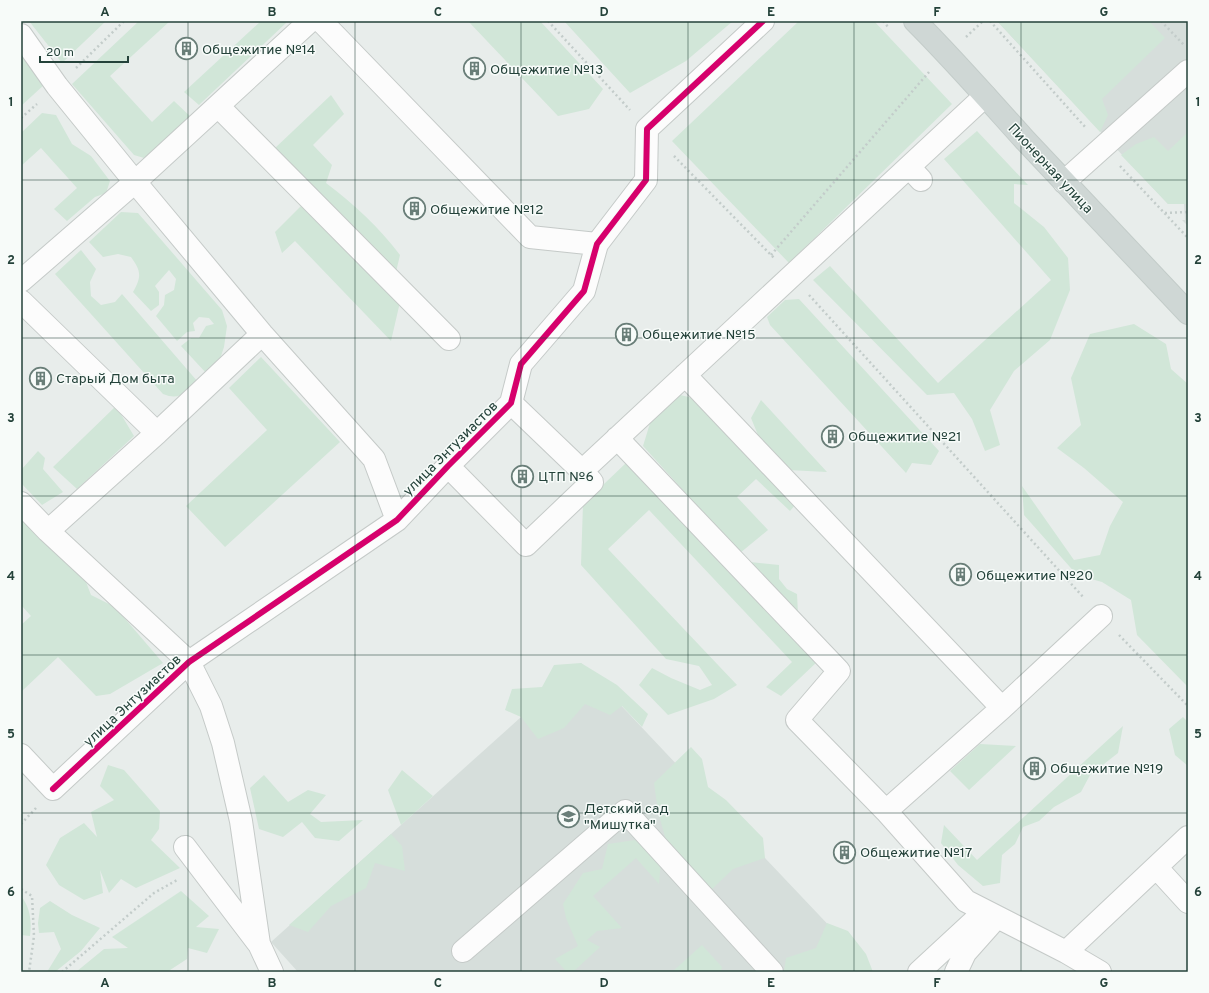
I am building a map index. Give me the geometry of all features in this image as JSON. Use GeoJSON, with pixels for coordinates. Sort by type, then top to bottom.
{"type":"FeatureCollection","features":[{"type":"Feature","properties":{"kind":"main road","name":"Пионерная улица"},"geometry":{"type":"LineString","coordinates":[[916,21],[948,54],[1064,182],[1188,313]]}},
{"type":"Feature","properties":{"kind":"street"},"geometry":{"type":"LineString","coordinates":[[21,281],[135,182],[310,21]]}},
{"type":"Feature","properties":{"kind":"street"},"geometry":{"type":"LineString","coordinates":[[322,21],[530,237],[596,244]]}},
{"type":"Feature","properties":{"kind":"street"},"geometry":{"type":"LineString","coordinates":[[648,129],[763,21]]}},
{"type":"Feature","properties":{"kind":"street"},"geometry":{"type":"LineString","coordinates":[[21,36],[57,86],[135,182],[262,334],[374,459],[397,520]]}},
{"type":"Feature","properties":{"kind":"street"},"geometry":{"type":"LineString","coordinates":[[1064,182],[1188,71]]}},
{"type":"Feature","properties":{"kind":"street"},"geometry":{"type":"LineString","coordinates":[[582,471],[791,276],[853,231],[915,174],[985,96]]}},
{"type":"Feature","properties":{"kind":"street"},"geometry":{"type":"LineString","coordinates":[[218,106],[450,339]]}},
{"type":"Feature","properties":{"kind":"street","name":"улица Энтузиастов"},"geometry":{"type":"LineString","coordinates":[[21,755],[53,789],[189,662],[397,520],[448,466],[512,403],[521,364],[584,291],[596,244],[646,180],[648,129]]}},
{"type":"Feature","properties":{"kind":"street"},"geometry":{"type":"LineString","coordinates":[[21,302],[157,433]]}},
{"type":"Feature","properties":{"kind":"street"},"geometry":{"type":"LineString","coordinates":[[48,531],[157,433],[262,334]]}},
{"type":"Feature","properties":{"kind":"street"},"geometry":{"type":"LineString","coordinates":[[685,375],[1002,708]]}},
{"type":"Feature","properties":{"kind":"street"},"geometry":{"type":"LineString","coordinates":[[448,466],[526,544],[592,482],[512,403]]}},
{"type":"Feature","properties":{"kind":"street"},"geometry":{"type":"LineString","coordinates":[[617,438],[839,671],[797,720],[886,811],[966,901],[1066,952],[1100,972]]}},
{"type":"Feature","properties":{"kind":"street"},"geometry":{"type":"LineString","coordinates":[[21,503],[48,531],[189,662],[212,706],[223,743],[241,821],[259,944]]}},
{"type":"Feature","properties":{"kind":"street"},"geometry":{"type":"LineString","coordinates":[[886,811],[1002,708],[1101,616]]}},
{"type":"Feature","properties":{"kind":"street"},"geometry":{"type":"LineString","coordinates":[[463,951],[625,810],[772,972]]}},
{"type":"Feature","properties":{"kind":"street"},"geometry":{"type":"LineString","coordinates":[[1066,952],[1188,837]]}},
{"type":"Feature","properties":{"kind":"street"},"geometry":{"type":"LineString","coordinates":[[185,848],[259,944],[272,972]]}},
{"type":"Feature","properties":{"kind":"street"},"geometry":{"type":"LineString","coordinates":[[1156,868],[1188,902]]}},
{"type":"Feature","properties":{"kind":"street"},"geometry":{"type":"LineString","coordinates":[[919,972],[991,914]]}},
{"type":"Feature","properties":{"kind":"street"},"geometry":{"type":"LineString","coordinates":[[956,972],[965,953],[991,914]]}},
{"type":"Feature","properties":{"kind":"path"},"geometry":{"type":"LineString","coordinates":[[548,21],[648,129],[791,276],[1101,616],[1188,706]]}},
{"type":"Feature","properties":{"kind":"path"},"geometry":{"type":"LineString","coordinates":[[771,255],[920,82],[983,21]]}},
{"type":"Feature","properties":{"kind":"path"},"geometry":{"type":"LineString","coordinates":[[1161,21],[1188,50]]}},
{"type":"Feature","properties":{"kind":"path"},"geometry":{"type":"LineString","coordinates":[[1164,213],[1188,212]]}},
{"type":"Feature","properties":{"kind":"path"},"geometry":{"type":"LineString","coordinates":[[62,972],[154,893],[200,868]]}},
{"type":"Feature","properties":{"kind":"path"},"geometry":{"type":"LineString","coordinates":[[21,889],[32,896],[34,936],[28,972]]}},
{"type":"Feature","properties":{"kind":"shaded area"},"geometry":{"type":"Polygon","coordinates":[[[997,21],[1188,21],[1188,226],[1182,220],[1185,220],[1184,204],[1168,204],[997,21]]]}},
{"type":"Feature","properties":{"kind":"shaded area","name":"Детский сад \"Мишутка\""},"geometry":{"type":"Polygon","coordinates":[[[581,663],[873,972],[298,972],[271,942],[581,663]]]}},
{"type":"Feature","properties":{"kind":"green space"},"geometry":{"type":"Polygon","coordinates":[[[29,21],[106,21],[62,63],[29,21]]]}},
{"type":"Feature","properties":{"kind":"green space"},"geometry":{"type":"Polygon","coordinates":[[[139,21],[170,21],[110,76],[152,122],[174,101],[192,118],[144,158],[134,155],[72,84],[139,21]]]}},
{"type":"Feature","properties":{"kind":"green space"},"geometry":{"type":"Polygon","coordinates":[[[261,21],[285,21],[286,23],[199,105],[184,92],[261,21]]]}},
{"type":"Feature","properties":{"kind":"green space"},"geometry":{"type":"Polygon","coordinates":[[[468,21],[540,21],[603,89],[589,109],[558,116],[468,21]]]}},
{"type":"Feature","properties":{"kind":"green space"},"geometry":{"type":"Polygon","coordinates":[[[564,21],[733,21],[686,61],[630,93],[564,21]]]}},
{"type":"Feature","properties":{"kind":"green space"},"geometry":{"type":"Polygon","coordinates":[[[799,21],[874,21],[952,104],[789,263],[672,141],[799,21]]]}},
{"type":"Feature","properties":{"kind":"green space"},"geometry":{"type":"Polygon","coordinates":[[[998,21],[1149,21],[1165,38],[1102,99],[1108,115],[1100,132],[998,21]]]}},
{"type":"Feature","properties":{"kind":"green space"},"geometry":{"type":"Polygon","coordinates":[[[21,55],[45,84],[21,106],[21,55]]]}},
{"type":"Feature","properties":{"kind":"green space"},"geometry":{"type":"Polygon","coordinates":[[[331,95],[344,114],[313,145],[332,165],[326,183],[366,216],[400,255],[396,272],[274,149],[331,95]]]}},
{"type":"Feature","properties":{"kind":"green space"},"geometry":{"type":"Polygon","coordinates":[[[42,113],[56,115],[72,144],[91,156],[110,181],[106,193],[95,197],[67,221],[54,209],[77,188],[41,148],[21,166],[21,133],[42,113]]]}},
{"type":"Feature","properties":{"kind":"green space"},"geometry":{"type":"Polygon","coordinates":[[[977,131],[1028,185],[1014,184],[1014,203],[1044,227],[1068,258],[1070,290],[1050,340],[1014,371],[990,410],[1000,445],[985,451],[972,419],[954,393],[927,395],[813,280],[830,266],[938,383],[1051,280],[944,159],[977,131]]]}},
{"type":"Feature","properties":{"kind":"green space"},"geometry":{"type":"Polygon","coordinates":[[[1188,132],[1188,204],[1168,204],[1121,155],[1136,144],[1154,137],[1168,151],[1188,132]]]}},
{"type":"Feature","properties":{"kind":"green space"},"geometry":{"type":"Polygon","coordinates":[[[301,206],[400,302],[391,341],[295,241],[282,253],[275,232],[301,206]]]}},
{"type":"Feature","properties":{"kind":"green space"},"geometry":{"type":"Polygon","coordinates":[[[121,212],[138,213],[222,310],[227,326],[224,347],[218,365],[207,374],[181,346],[191,338],[199,338],[206,326],[214,324],[209,318],[199,317],[193,323],[195,331],[187,332],[177,341],[156,316],[164,305],[165,295],[174,290],[176,279],[169,270],[155,286],[159,292],[159,305],[151,311],[133,292],[138,282],[139,274],[137,266],[131,257],[118,254],[103,257],[89,242],[121,212]]]}},
{"type":"Feature","properties":{"kind":"green space"},"geometry":{"type":"Polygon","coordinates":[[[81,250],[96,269],[90,282],[91,296],[101,305],[115,302],[122,294],[198,382],[186,392],[178,396],[163,394],[55,274],[81,250]]]}},
{"type":"Feature","properties":{"kind":"green space"},"geometry":{"type":"Polygon","coordinates":[[[799,299],[939,451],[931,465],[912,463],[906,473],[770,325],[767,317],[785,300],[799,299]]]}},
{"type":"Feature","properties":{"kind":"green space"},"geometry":{"type":"Polygon","coordinates":[[[1134,324],[1166,344],[1171,369],[1188,384],[1188,687],[1137,635],[1131,600],[1102,582],[1077,575],[1024,515],[1022,486],[1074,560],[1100,555],[1110,526],[1123,502],[1084,468],[1057,448],[1081,425],[1071,378],[1090,334],[1134,324]]]}},
{"type":"Feature","properties":{"kind":"green space"},"geometry":{"type":"Polygon","coordinates":[[[261,357],[340,442],[225,547],[186,506],[267,430],[229,388],[261,357]]]}},
{"type":"Feature","properties":{"kind":"green space"},"geometry":{"type":"Polygon","coordinates":[[[680,395],[693,398],[796,504],[790,511],[756,479],[737,497],[768,530],[740,553],[643,446],[651,420],[680,395]]]}},
{"type":"Feature","properties":{"kind":"green space"},"geometry":{"type":"Polygon","coordinates":[[[761,400],[827,472],[788,470],[758,435],[751,418],[761,400]]]}},
{"type":"Feature","properties":{"kind":"green space"},"geometry":{"type":"Polygon","coordinates":[[[116,406],[134,436],[77,489],[53,467],[116,406]]]}},
{"type":"Feature","properties":{"kind":"green space"},"geometry":{"type":"Polygon","coordinates":[[[38,451],[45,458],[43,469],[63,492],[42,505],[21,483],[21,470],[38,451]]]}},
{"type":"Feature","properties":{"kind":"green space"},"geometry":{"type":"Polygon","coordinates":[[[626,463],[818,661],[781,696],[766,687],[792,662],[649,510],[608,549],[737,685],[714,699],[668,715],[639,685],[652,668],[700,690],[712,685],[699,666],[666,659],[581,565],[583,504],[626,463]]]}},
{"type":"Feature","properties":{"kind":"green space"},"geometry":{"type":"Polygon","coordinates":[[[21,515],[86,582],[91,595],[115,607],[163,663],[110,694],[96,696],[58,657],[21,692],[21,625],[31,616],[21,605],[21,515]]]}},
{"type":"Feature","properties":{"kind":"green space"},"geometry":{"type":"Polygon","coordinates":[[[750,562],[779,565],[779,579],[787,589],[797,594],[798,614],[750,562]]]}},
{"type":"Feature","properties":{"kind":"green space"},"geometry":{"type":"Polygon","coordinates":[[[581,663],[617,685],[648,714],[642,727],[622,706],[610,715],[585,704],[564,728],[538,739],[521,717],[505,710],[512,689],[542,687],[554,665],[581,663]]]}},
{"type":"Feature","properties":{"kind":"green space"},"geometry":{"type":"Polygon","coordinates":[[[1183,717],[1188,722],[1188,766],[1175,755],[1169,729],[1183,717]]]}},
{"type":"Feature","properties":{"kind":"green space"},"geometry":{"type":"Polygon","coordinates":[[[1123,726],[1118,753],[1090,775],[1081,792],[1054,807],[1039,821],[1023,827],[1015,844],[1002,855],[1000,883],[983,886],[958,865],[941,843],[944,825],[977,860],[1123,726]]]}},
{"type":"Feature","properties":{"kind":"green space"},"geometry":{"type":"Polygon","coordinates":[[[980,744],[1016,746],[969,790],[950,771],[980,744]]]}},
{"type":"Feature","properties":{"kind":"green space"},"geometry":{"type":"Polygon","coordinates":[[[691,747],[702,759],[708,787],[726,800],[763,838],[765,858],[733,869],[709,892],[666,840],[658,812],[654,783],[691,747]]]}},
{"type":"Feature","properties":{"kind":"green space"},"geometry":{"type":"Polygon","coordinates":[[[108,765],[124,770],[160,811],[159,829],[151,840],[180,868],[136,888],[121,879],[109,893],[100,870],[103,893],[84,900],[59,885],[46,865],[60,838],[84,823],[97,837],[91,812],[114,800],[100,786],[108,765]]]}},
{"type":"Feature","properties":{"kind":"green space"},"geometry":{"type":"Polygon","coordinates":[[[402,770],[433,796],[401,825],[388,790],[402,770]]]}},
{"type":"Feature","properties":{"kind":"green space"},"geometry":{"type":"Polygon","coordinates":[[[264,775],[288,802],[308,790],[326,795],[310,814],[321,822],[363,820],[339,841],[315,838],[302,822],[283,837],[259,829],[250,788],[264,775]]]}},
{"type":"Feature","properties":{"kind":"green space"},"geometry":{"type":"Polygon","coordinates":[[[391,834],[402,846],[405,871],[375,863],[366,888],[331,906],[308,932],[289,925],[391,834]]]}},
{"type":"Feature","properties":{"kind":"green space"},"geometry":{"type":"Polygon","coordinates":[[[635,840],[661,860],[659,884],[636,858],[593,896],[622,928],[597,931],[587,940],[600,947],[573,972],[567,972],[555,959],[578,946],[566,918],[563,904],[583,873],[602,869],[608,844],[635,840]]]}},
{"type":"Feature","properties":{"kind":"green space"},"geometry":{"type":"Polygon","coordinates":[[[181,891],[209,916],[196,927],[219,929],[207,953],[188,948],[187,959],[167,972],[76,972],[104,949],[128,948],[112,937],[181,891]]]}},
{"type":"Feature","properties":{"kind":"green space"},"geometry":{"type":"Polygon","coordinates":[[[21,896],[30,914],[30,936],[21,935],[21,896]]]}},
{"type":"Feature","properties":{"kind":"green space"},"geometry":{"type":"Polygon","coordinates":[[[50,901],[72,915],[100,928],[81,951],[55,972],[47,972],[61,949],[54,932],[39,933],[38,923],[40,908],[50,901]]]}},
{"type":"Feature","properties":{"kind":"green space"},"geometry":{"type":"Polygon","coordinates":[[[827,923],[848,931],[866,954],[873,972],[784,971],[786,958],[816,948],[827,923]]]}},
{"type":"Feature","properties":{"kind":"green space"},"geometry":{"type":"Polygon","coordinates":[[[702,945],[722,967],[721,972],[672,972],[702,945]]]}},
{"type":"Feature","properties":{"kind":"cycle path"},"geometry":{"type":"LineString","coordinates":[[53,789],[189,662],[397,520],[511,403],[521,364],[584,291],[597,244],[646,180],[647,129],[763,21]]}},
{"type":"Feature","properties":{"kind":"place","name":"Общежитие №14"},"geometry":{"type":"Point","coordinates":[186,49]}},
{"type":"Feature","properties":{"kind":"place","name":"Общежитие №13"},"geometry":{"type":"Point","coordinates":[474,69]}},
{"type":"Feature","properties":{"kind":"place","name":"Общежитие №12"},"geometry":{"type":"Point","coordinates":[414,209]}},
{"type":"Feature","properties":{"kind":"place","name":"Общежитие №15"},"geometry":{"type":"Point","coordinates":[626,334]}},
{"type":"Feature","properties":{"kind":"place","name":"Старый Дом быта"},"geometry":{"type":"Point","coordinates":[40,378]}},
{"type":"Feature","properties":{"kind":"place","name":"Общежитие №21"},"geometry":{"type":"Point","coordinates":[833,436]}},
{"type":"Feature","properties":{"kind":"place","name":"ЦТП №6"},"geometry":{"type":"Point","coordinates":[522,476]}},
{"type":"Feature","properties":{"kind":"place","name":"Общежитие №20"},"geometry":{"type":"Point","coordinates":[961,575]}},
{"type":"Feature","properties":{"kind":"place","name":"Общежитие №19"},"geometry":{"type":"Point","coordinates":[1035,768]}},
{"type":"Feature","properties":{"kind":"place","name":"Детский сад \"Мишутка\""},"geometry":{"type":"Point","coordinates":[568,816]}},
{"type":"Feature","properties":{"kind":"place","name":"Общежитие №17"},"geometry":{"type":"Point","coordinates":[844,852]}}]}
